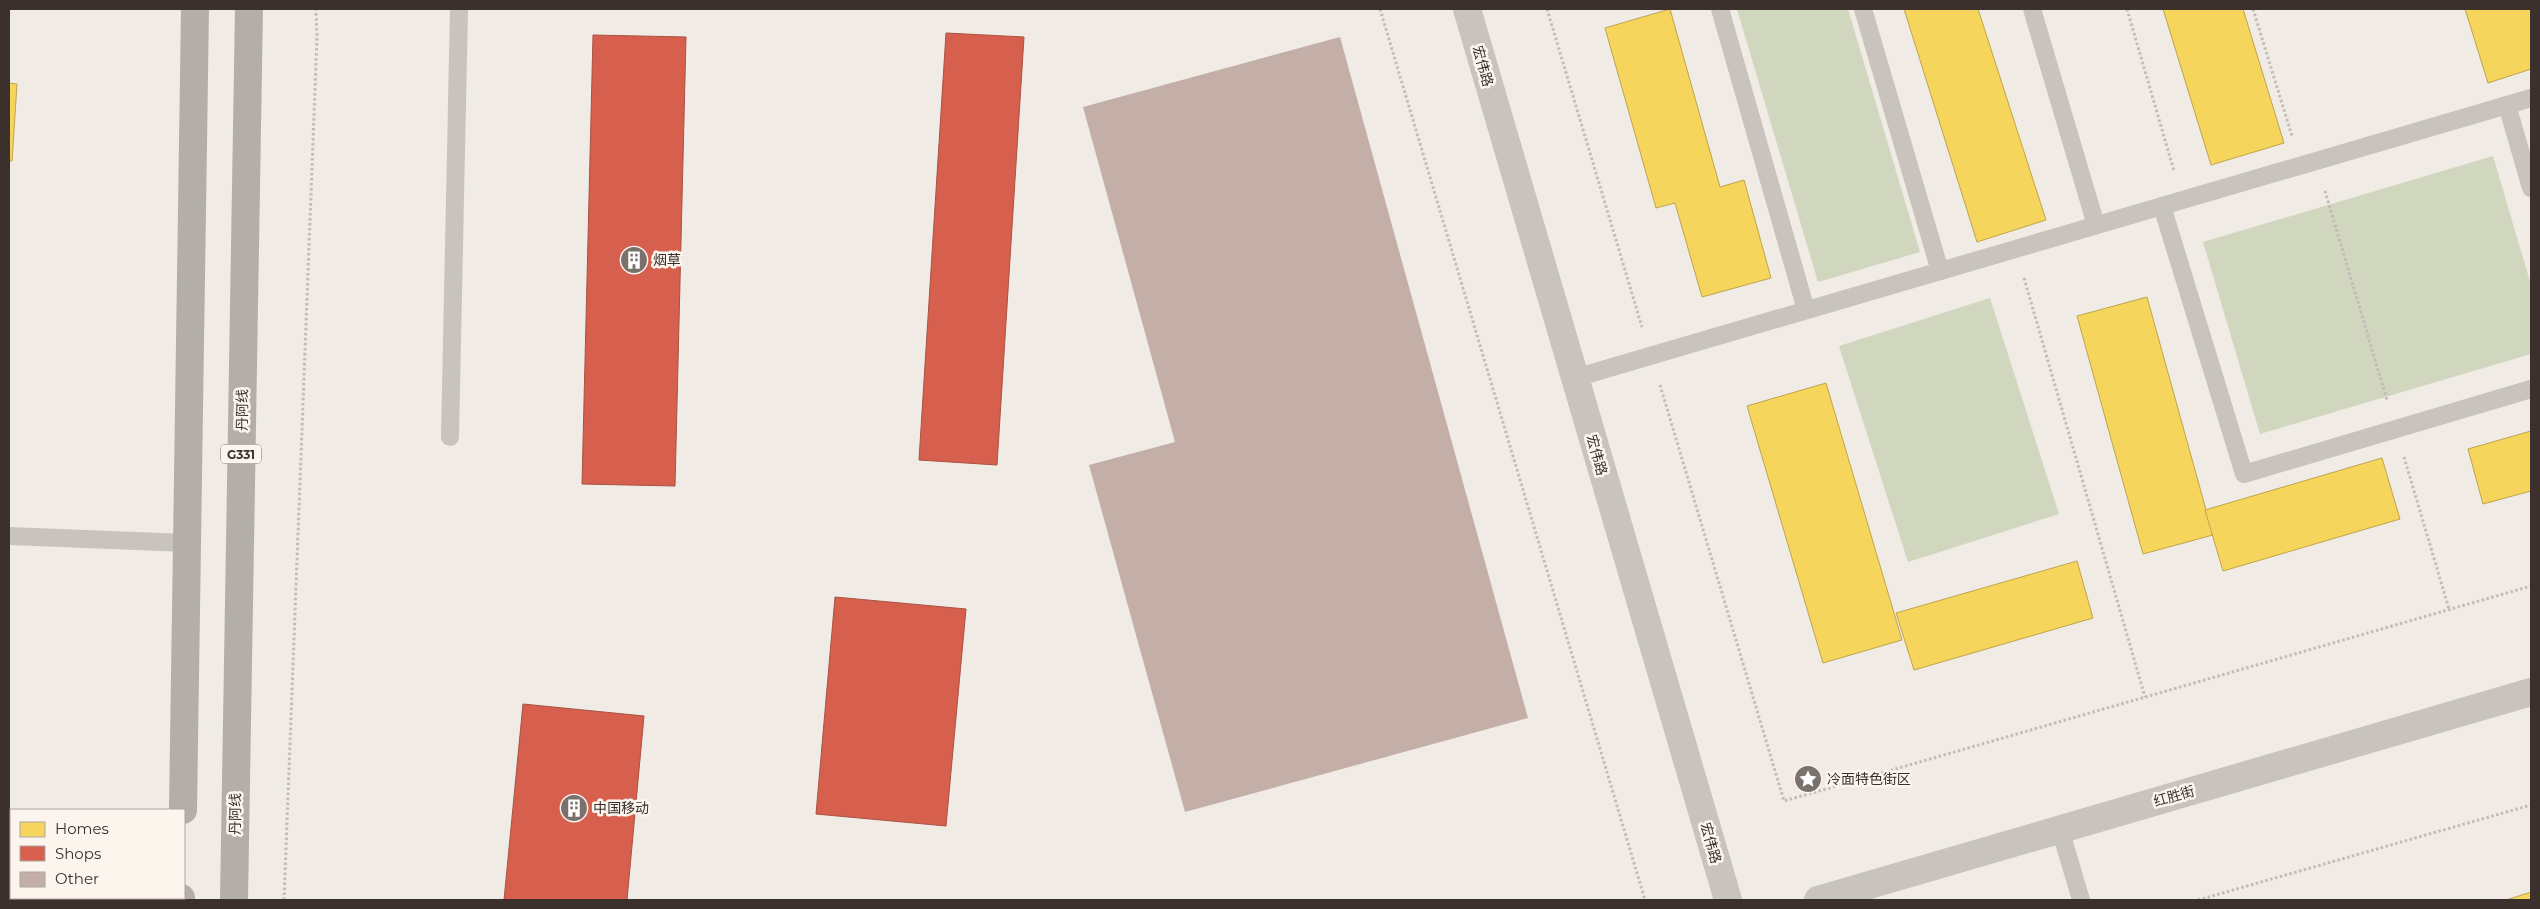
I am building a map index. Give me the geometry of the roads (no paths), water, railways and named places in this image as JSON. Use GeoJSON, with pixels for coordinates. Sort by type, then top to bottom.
{"type":"FeatureCollection","features":[{"type":"Feature","properties":{"kind":"highway"},"geometry":{"type":"LineString","coordinates":[[183,809],[195,9]]}},
{"type":"Feature","properties":{"kind":"highway","name":"丹阿线"},"geometry":{"type":"LineString","coordinates":[[234,900],[249,9]]}},
{"type":"Feature","properties":{"kind":"street","name":"宏伟路"},"geometry":{"type":"LineString","coordinates":[[1466,9],[1728,900]]}},
{"type":"Feature","properties":{"kind":"street","name":"红胜街"},"geometry":{"type":"LineString","coordinates":[[1818,900],[2531,692]]}},
{"type":"Feature","properties":{"kind":"lane"},"geometry":{"type":"LineString","coordinates":[[450,437],[459,9]]}},
{"type":"Feature","properties":{"kind":"lane"},"geometry":{"type":"LineString","coordinates":[[1720,9],[1806,310]]}},
{"type":"Feature","properties":{"kind":"lane"},"geometry":{"type":"LineString","coordinates":[[1863,9],[1940,271]]}},
{"type":"Feature","properties":{"kind":"lane"},"geometry":{"type":"LineString","coordinates":[[2032,9],[2096,225]]}},
{"type":"Feature","properties":{"kind":"lane"},"geometry":{"type":"LineString","coordinates":[[1575,378],[2531,98]]}},
{"type":"Feature","properties":{"kind":"lane"},"geometry":{"type":"LineString","coordinates":[[2507,105],[2531,188]]}},
{"type":"Feature","properties":{"kind":"lane"},"geometry":{"type":"LineString","coordinates":[[2162,206],[2244,474],[2531,389]]}},
{"type":"Feature","properties":{"kind":"lane"},"geometry":{"type":"LineString","coordinates":[[9,536],[187,544]]}},
{"type":"Feature","properties":{"kind":"lane"},"geometry":{"type":"LineString","coordinates":[[2060,829],[2081,900]]}},
{"type":"Feature","properties":{"kind":"place","name":"烟草"},"geometry":{"type":"Point","coordinates":[634,260]}},
{"type":"Feature","properties":{"kind":"place","name":"冷面特色街区"},"geometry":{"type":"Point","coordinates":[1808,779]}},
{"type":"Feature","properties":{"kind":"place","name":"中国移动"},"geometry":{"type":"Point","coordinates":[574,808]}}]}
